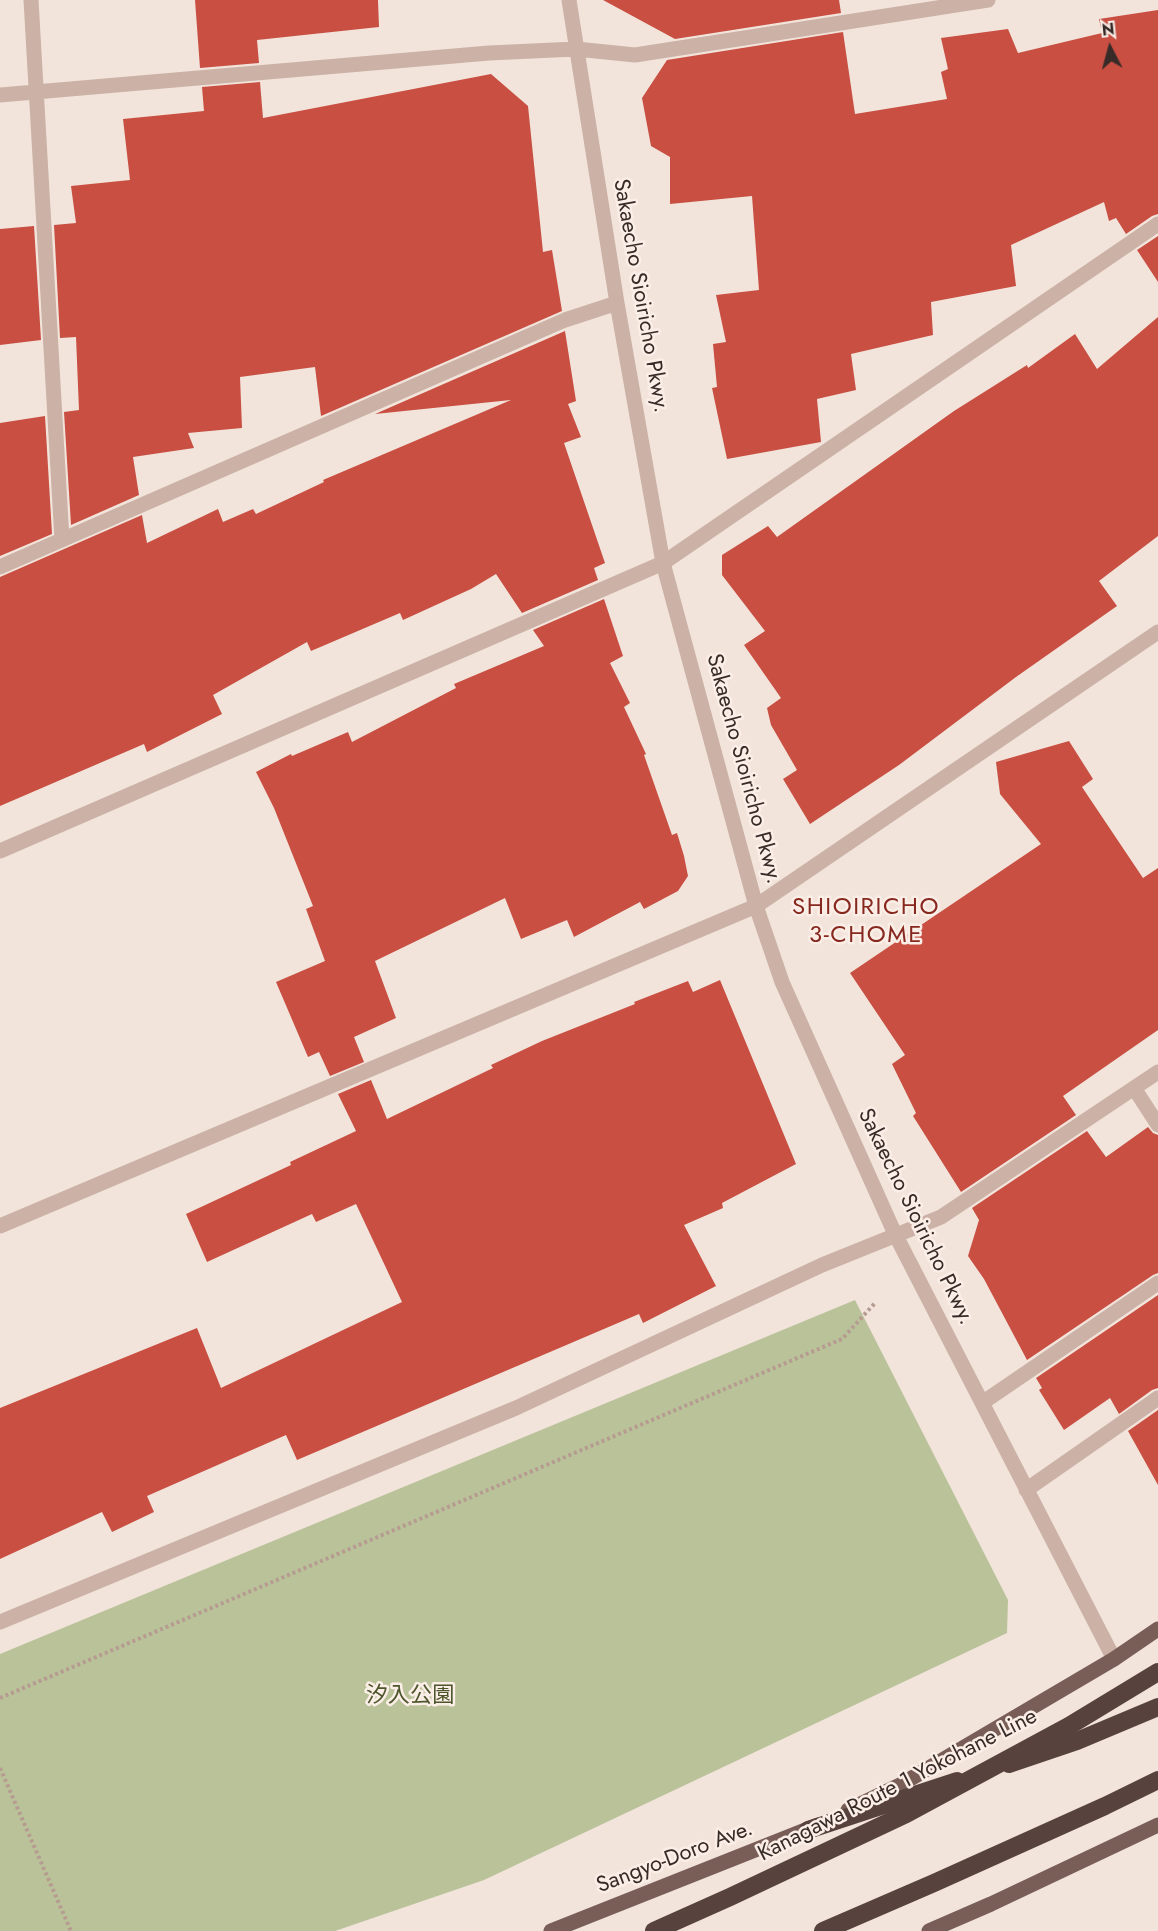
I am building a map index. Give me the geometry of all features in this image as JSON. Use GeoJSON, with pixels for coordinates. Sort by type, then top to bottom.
{"type":"FeatureCollection","features":[{"type":"Feature","properties":{"kind":"highway","name":"Kanagawa Route 1 Yokohane Line"},"geometry":{"type":"LineString","coordinates":[[654,1931],[906,1814],[1069,1726],[1158,1672]]}},
{"type":"Feature","properties":{"kind":"highway"},"geometry":{"type":"LineString","coordinates":[[808,1830],[1077,1742],[1158,1707]]}},
{"type":"Feature","properties":{"kind":"highway"},"geometry":{"type":"LineString","coordinates":[[823,1931],[934,1883],[1158,1780]]}},
{"type":"Feature","properties":{"kind":"main road","name":"Sangyo-Doro Ave."},"geometry":{"type":"LineString","coordinates":[[551,1931],[808,1830],[900,1785],[1114,1659],[1158,1629]]}},
{"type":"Feature","properties":{"kind":"main road"},"geometry":{"type":"LineString","coordinates":[[929,1931],[1158,1825]]}},
{"type":"Feature","properties":{"kind":"street"},"geometry":{"type":"LineString","coordinates":[[31,0],[62,540]]}},
{"type":"Feature","properties":{"kind":"street","name":"Sakaecho Sioiricho Pkwy."},"geometry":{"type":"LineString","coordinates":[[569,0],[617,303],[663,563],[756,906],[782,982],[895,1234],[1114,1659]]}},
{"type":"Feature","properties":{"kind":"street"},"geometry":{"type":"LineString","coordinates":[[0,95],[477,54],[576,49],[635,55],[988,0]]}},
{"type":"Feature","properties":{"kind":"street"},"geometry":{"type":"LineString","coordinates":[[0,851],[663,563],[1158,224]]}},
{"type":"Feature","properties":{"kind":"street"},"geometry":{"type":"LineString","coordinates":[[0,567],[566,320],[617,303]]}},
{"type":"Feature","properties":{"kind":"street"},"geometry":{"type":"LineString","coordinates":[[0,1226],[756,906],[1158,632]]}},
{"type":"Feature","properties":{"kind":"street"},"geometry":{"type":"LineString","coordinates":[[0,1622],[516,1408],[822,1265],[941,1217],[1158,1072]]}},
{"type":"Feature","properties":{"kind":"street"},"geometry":{"type":"LineString","coordinates":[[1134,1088],[1158,1125]]}},
{"type":"Feature","properties":{"kind":"street"},"geometry":{"type":"LineString","coordinates":[[982,1403],[1158,1283]]}},
{"type":"Feature","properties":{"kind":"street"},"geometry":{"type":"LineString","coordinates":[[1026,1490],[1158,1398]]}},
{"type":"Feature","properties":{"kind":"path"},"geometry":{"type":"LineString","coordinates":[[0,1698],[842,1339],[875,1303]]}},
{"type":"Feature","properties":{"kind":"path"},"geometry":{"type":"LineString","coordinates":[[0,1768],[71,1931]]}},
{"type":"Feature","properties":{"kind":"green space","name":"汐入公園"},"geometry":{"type":"Polygon","coordinates":[[[855,1300],[1008,1600],[1007,1633],[484,1880],[335,1931],[0,1931],[0,1654],[855,1300]]]}},
{"type":"Feature","properties":{"kind":"building"},"geometry":{"type":"Polygon","coordinates":[[[195,0],[378,0],[379,27],[257,40],[259,63],[200,68],[195,0]]]}},
{"type":"Feature","properties":{"kind":"building"},"geometry":{"type":"Polygon","coordinates":[[[603,0],[839,0],[841,13],[675,39],[603,0]]]}},
{"type":"Feature","properties":{"kind":"building"},"geometry":{"type":"Polygon","coordinates":[[[1158,10],[1158,214],[1126,234],[1116,218],[1109,221],[1104,202],[1011,245],[1016,286],[931,302],[933,335],[851,354],[856,390],[817,399],[821,442],[727,459],[712,388],[717,387],[713,344],[726,342],[716,295],[759,290],[752,196],[670,204],[670,157],[651,146],[642,98],[667,60],[843,32],[855,114],[947,99],[941,72],[948,69],[941,38],[1008,29],[1018,53],[1102,33],[1099,19],[1158,10]]]}},
{"type":"Feature","properties":{"kind":"building"},"geometry":{"type":"Polygon","coordinates":[[[491,74],[528,106],[543,252],[552,250],[562,311],[321,416],[315,367],[240,377],[242,428],[188,433],[194,448],[133,457],[139,495],[71,525],[64,412],[79,410],[76,337],[60,338],[54,225],[76,223],[71,186],[130,180],[123,119],[204,111],[202,87],[260,82],[263,118],[491,74]]]}},
{"type":"Feature","properties":{"kind":"building"},"geometry":{"type":"Polygon","coordinates":[[[34,226],[41,340],[0,345],[0,229],[34,226]]]}},
{"type":"Feature","properties":{"kind":"building"},"geometry":{"type":"Polygon","coordinates":[[[1158,236],[1158,282],[1137,250],[1158,236]]]}},
{"type":"Feature","properties":{"kind":"building"},"geometry":{"type":"Polygon","coordinates":[[[1158,317],[1158,536],[1099,581],[1117,606],[1016,677],[899,765],[810,824],[783,779],[797,770],[771,725],[767,708],[781,698],[744,645],[765,631],[722,575],[722,555],[768,526],[777,537],[954,411],[1027,365],[1028,368],[1075,334],[1097,369],[1158,317]]]}},
{"type":"Feature","properties":{"kind":"building"},"geometry":{"type":"Polygon","coordinates":[[[565,331],[576,401],[568,404],[581,437],[564,443],[605,563],[594,568],[598,580],[522,613],[496,574],[471,589],[403,620],[400,613],[311,651],[307,642],[213,695],[222,714],[147,752],[144,744],[0,806],[0,577],[142,515],[147,543],[218,509],[223,522],[253,509],[256,514],[324,482],[323,480],[511,400],[375,414],[565,331]]]}},
{"type":"Feature","properties":{"kind":"building"},"geometry":{"type":"Polygon","coordinates":[[[45,416],[52,534],[0,556],[0,423],[45,416]]]}},
{"type":"Feature","properties":{"kind":"building"},"geometry":{"type":"Polygon","coordinates":[[[604,599],[623,656],[610,663],[630,703],[624,707],[646,754],[644,755],[672,835],[677,833],[688,876],[678,891],[644,909],[640,902],[574,937],[567,920],[521,939],[505,898],[375,961],[396,1018],[354,1037],[364,1062],[330,1076],[319,1052],[308,1057],[276,982],[325,961],[306,909],[313,906],[274,808],[256,772],[291,754],[292,756],[348,732],[352,742],[456,688],[454,684],[544,646],[533,630],[604,599]]]}},
{"type":"Feature","properties":{"kind":"building"},"geometry":{"type":"Polygon","coordinates":[[[1069,741],[1093,779],[1082,787],[1143,878],[1158,868],[1158,1030],[1063,1096],[1076,1115],[961,1192],[913,1116],[916,1113],[892,1064],[905,1055],[850,973],[1041,844],[1000,794],[996,762],[1069,741]]]}},
{"type":"Feature","properties":{"kind":"building"},"geometry":{"type":"Polygon","coordinates":[[[720,980],[796,1164],[722,1203],[723,1208],[684,1225],[716,1286],[643,1323],[639,1314],[297,1460],[286,1435],[147,1496],[154,1512],[112,1532],[102,1512],[0,1559],[0,1408],[197,1328],[221,1388],[402,1302],[356,1204],[316,1222],[312,1214],[207,1262],[186,1214],[291,1165],[290,1162],[356,1131],[338,1094],[371,1080],[387,1119],[493,1068],[491,1065],[542,1041],[635,1004],[634,1002],[688,981],[693,992],[720,980]]]}},
{"type":"Feature","properties":{"kind":"building"},"geometry":{"type":"Polygon","coordinates":[[[1148,1127],[1158,1135],[1158,1273],[1027,1360],[984,1279],[968,1256],[979,1220],[972,1208],[1087,1131],[1106,1157],[1148,1127]]]}},
{"type":"Feature","properties":{"kind":"building"},"geometry":{"type":"Polygon","coordinates":[[[1158,1295],[1158,1388],[1119,1414],[1110,1398],[1064,1430],[1039,1390],[1042,1388],[1036,1378],[1158,1295]]]}},
{"type":"Feature","properties":{"kind":"building"},"geometry":{"type":"Polygon","coordinates":[[[1158,1410],[1158,1485],[1128,1431],[1158,1410]]]}},
{"type":"Feature","properties":{"kind":"district","name":"SHIOIRICHO 3-CHOME"},"geometry":{"type":"Point","coordinates":[866,922]}}]}
